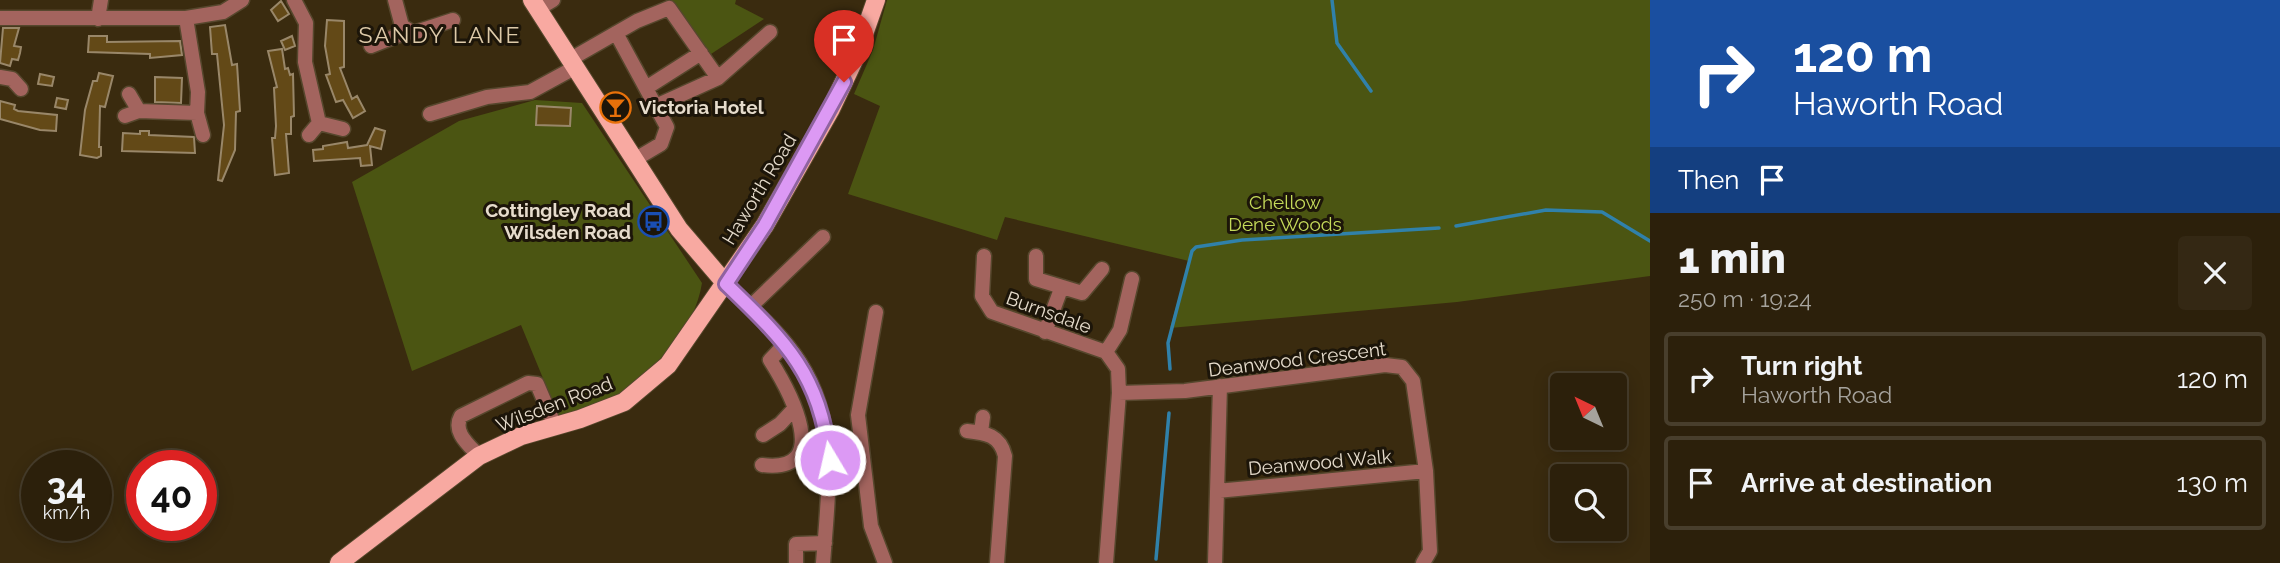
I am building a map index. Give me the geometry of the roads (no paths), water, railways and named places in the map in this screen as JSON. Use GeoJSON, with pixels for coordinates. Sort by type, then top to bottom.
{"type":"FeatureCollection","features":[{"type":"Feature","properties":{"kind":"main road","name":"Haworth Road"},"geometry":{"type":"LineString","coordinates":[[726,284],[831,109],[857,54],[876,0]]}},
{"type":"Feature","properties":{"kind":"main road"},"geometry":{"type":"LineString","coordinates":[[541,3],[572,64],[679,229],[726,284]]}},
{"type":"Feature","properties":{"kind":"main road","name":"Wilsden Road"},"geometry":{"type":"LineString","coordinates":[[339,563],[479,456],[521,436],[624,402],[656,378],[682,348],[726,284]]}},
{"type":"Feature","properties":{"kind":"street"},"geometry":{"type":"LineString","coordinates":[[98,19],[101,0]]}},
{"type":"Feature","properties":{"kind":"street"},"geometry":{"type":"LineString","coordinates":[[0,18],[186,18],[223,12],[242,0]]}},
{"type":"Feature","properties":{"kind":"street"},"geometry":{"type":"LineString","coordinates":[[293,0],[306,23],[305,62],[314,129],[343,129]]}},
{"type":"Feature","properties":{"kind":"street"},"geometry":{"type":"LineString","coordinates":[[371,46],[399,35],[402,26],[395,0]]}},
{"type":"Feature","properties":{"kind":"street"},"geometry":{"type":"LineString","coordinates":[[430,114],[487,97],[530,92],[616,33],[669,8],[718,78]]}},
{"type":"Feature","properties":{"kind":"street"},"geometry":{"type":"LineString","coordinates":[[186,18],[198,92],[197,113],[203,135]]}},
{"type":"Feature","properties":{"kind":"street"},"geometry":{"type":"LineString","coordinates":[[402,26],[413,33],[453,20]]}},
{"type":"Feature","properties":{"kind":"street"},"geometry":{"type":"LineString","coordinates":[[656,106],[718,78],[770,32]]}},
{"type":"Feature","properties":{"kind":"street"},"geometry":{"type":"LineString","coordinates":[[616,33],[667,127],[661,144],[635,160]]}},
{"type":"Feature","properties":{"kind":"street"},"geometry":{"type":"LineString","coordinates":[[646,88],[701,53]]}},
{"type":"Feature","properties":{"kind":"street"},"geometry":{"type":"LineString","coordinates":[[0,77],[12,79],[21,89]]}},
{"type":"Feature","properties":{"kind":"street"},"geometry":{"type":"LineString","coordinates":[[128,94],[139,111]]}},
{"type":"Feature","properties":{"kind":"street"},"geometry":{"type":"LineString","coordinates":[[124,116],[139,111],[197,113]]}},
{"type":"Feature","properties":{"kind":"street"},"geometry":{"type":"LineString","coordinates":[[750,307],[823,237]]}},
{"type":"Feature","properties":{"kind":"street","name":"Burnsdale"},"geometry":{"type":"LineString","coordinates":[[984,256],[982,296],[992,312],[1106,352],[1118,369],[1119,393],[1105,563]]}},
{"type":"Feature","properties":{"kind":"street"},"geometry":{"type":"LineString","coordinates":[[1036,256],[1036,279],[1061,289],[1082,293],[1102,269]]}},
{"type":"Feature","properties":{"kind":"street"},"geometry":{"type":"LineString","coordinates":[[1106,352],[1120,330],[1132,278]]}},
{"type":"Feature","properties":{"kind":"street"},"geometry":{"type":"LineString","coordinates":[[726,284],[785,344],[810,381],[827,434],[830,460],[823,563]]}},
{"type":"Feature","properties":{"kind":"street"},"geometry":{"type":"LineString","coordinates":[[1045,332],[1061,289]]}},
{"type":"Feature","properties":{"kind":"street"},"geometry":{"type":"LineString","coordinates":[[876,312],[858,415],[871,526],[885,563]]}},
{"type":"Feature","properties":{"kind":"street"},"geometry":{"type":"LineString","coordinates":[[762,465],[784,466],[799,454],[802,433],[782,378],[770,360],[785,344]]}},
{"type":"Feature","properties":{"kind":"street","name":"Deanwood Crescent"},"geometry":{"type":"LineString","coordinates":[[1119,393],[1220,386],[1385,365],[1402,367],[1413,381],[1426,471],[1430,551],[1423,563]]}},
{"type":"Feature","properties":{"kind":"street"},"geometry":{"type":"LineString","coordinates":[[479,456],[460,435],[458,421],[461,416],[528,383],[537,384],[555,426]]}},
{"type":"Feature","properties":{"kind":"street"},"geometry":{"type":"LineString","coordinates":[[1215,563],[1220,386]]}},
{"type":"Feature","properties":{"kind":"street"},"geometry":{"type":"LineString","coordinates":[[763,435],[780,424],[794,409]]}},
{"type":"Feature","properties":{"kind":"street"},"geometry":{"type":"LineString","coordinates":[[983,417],[974,432],[999,440],[1005,456],[997,563]]}},
{"type":"Feature","properties":{"kind":"street","name":"Deanwood Walk"},"geometry":{"type":"LineString","coordinates":[[1217,491],[1426,471]]}},
{"type":"Feature","properties":{"kind":"street"},"geometry":{"type":"LineString","coordinates":[[796,563],[796,544],[825,543]]}},
{"type":"Feature","properties":{"kind":"waterway"},"geometry":{"type":"LineString","coordinates":[[1332,0],[1337,43],[1371,91]]}},
{"type":"Feature","properties":{"kind":"waterway"},"geometry":{"type":"LineString","coordinates":[[1456,226],[1546,210],[1602,212],[1650,241]]}},
{"type":"Feature","properties":{"kind":"waterway"},"geometry":{"type":"LineString","coordinates":[[1170,369],[1168,343],[1192,251],[1196,247],[1242,240],[1439,228]]}},
{"type":"Feature","properties":{"kind":"waterway"},"geometry":{"type":"LineString","coordinates":[[1156,559],[1169,413]]}},
{"type":"Feature","properties":{"kind":"place","name":"Victoria Hotel"},"geometry":{"type":"Point","coordinates":[616,107]}},
{"type":"Feature","properties":{"kind":"place","name":"Cottingley Road Wilsden Road"},"geometry":{"type":"Point","coordinates":[654,221]}},
{"type":"Feature","properties":{"kind":"district","name":"SANDY LANE"},"geometry":{"type":"Point","coordinates":[440,35]}},
{"type":"Feature","properties":{"kind":"park label","name":"Chellow Dene Woods"},"geometry":{"type":"Point","coordinates":[1285,213]}}]}
